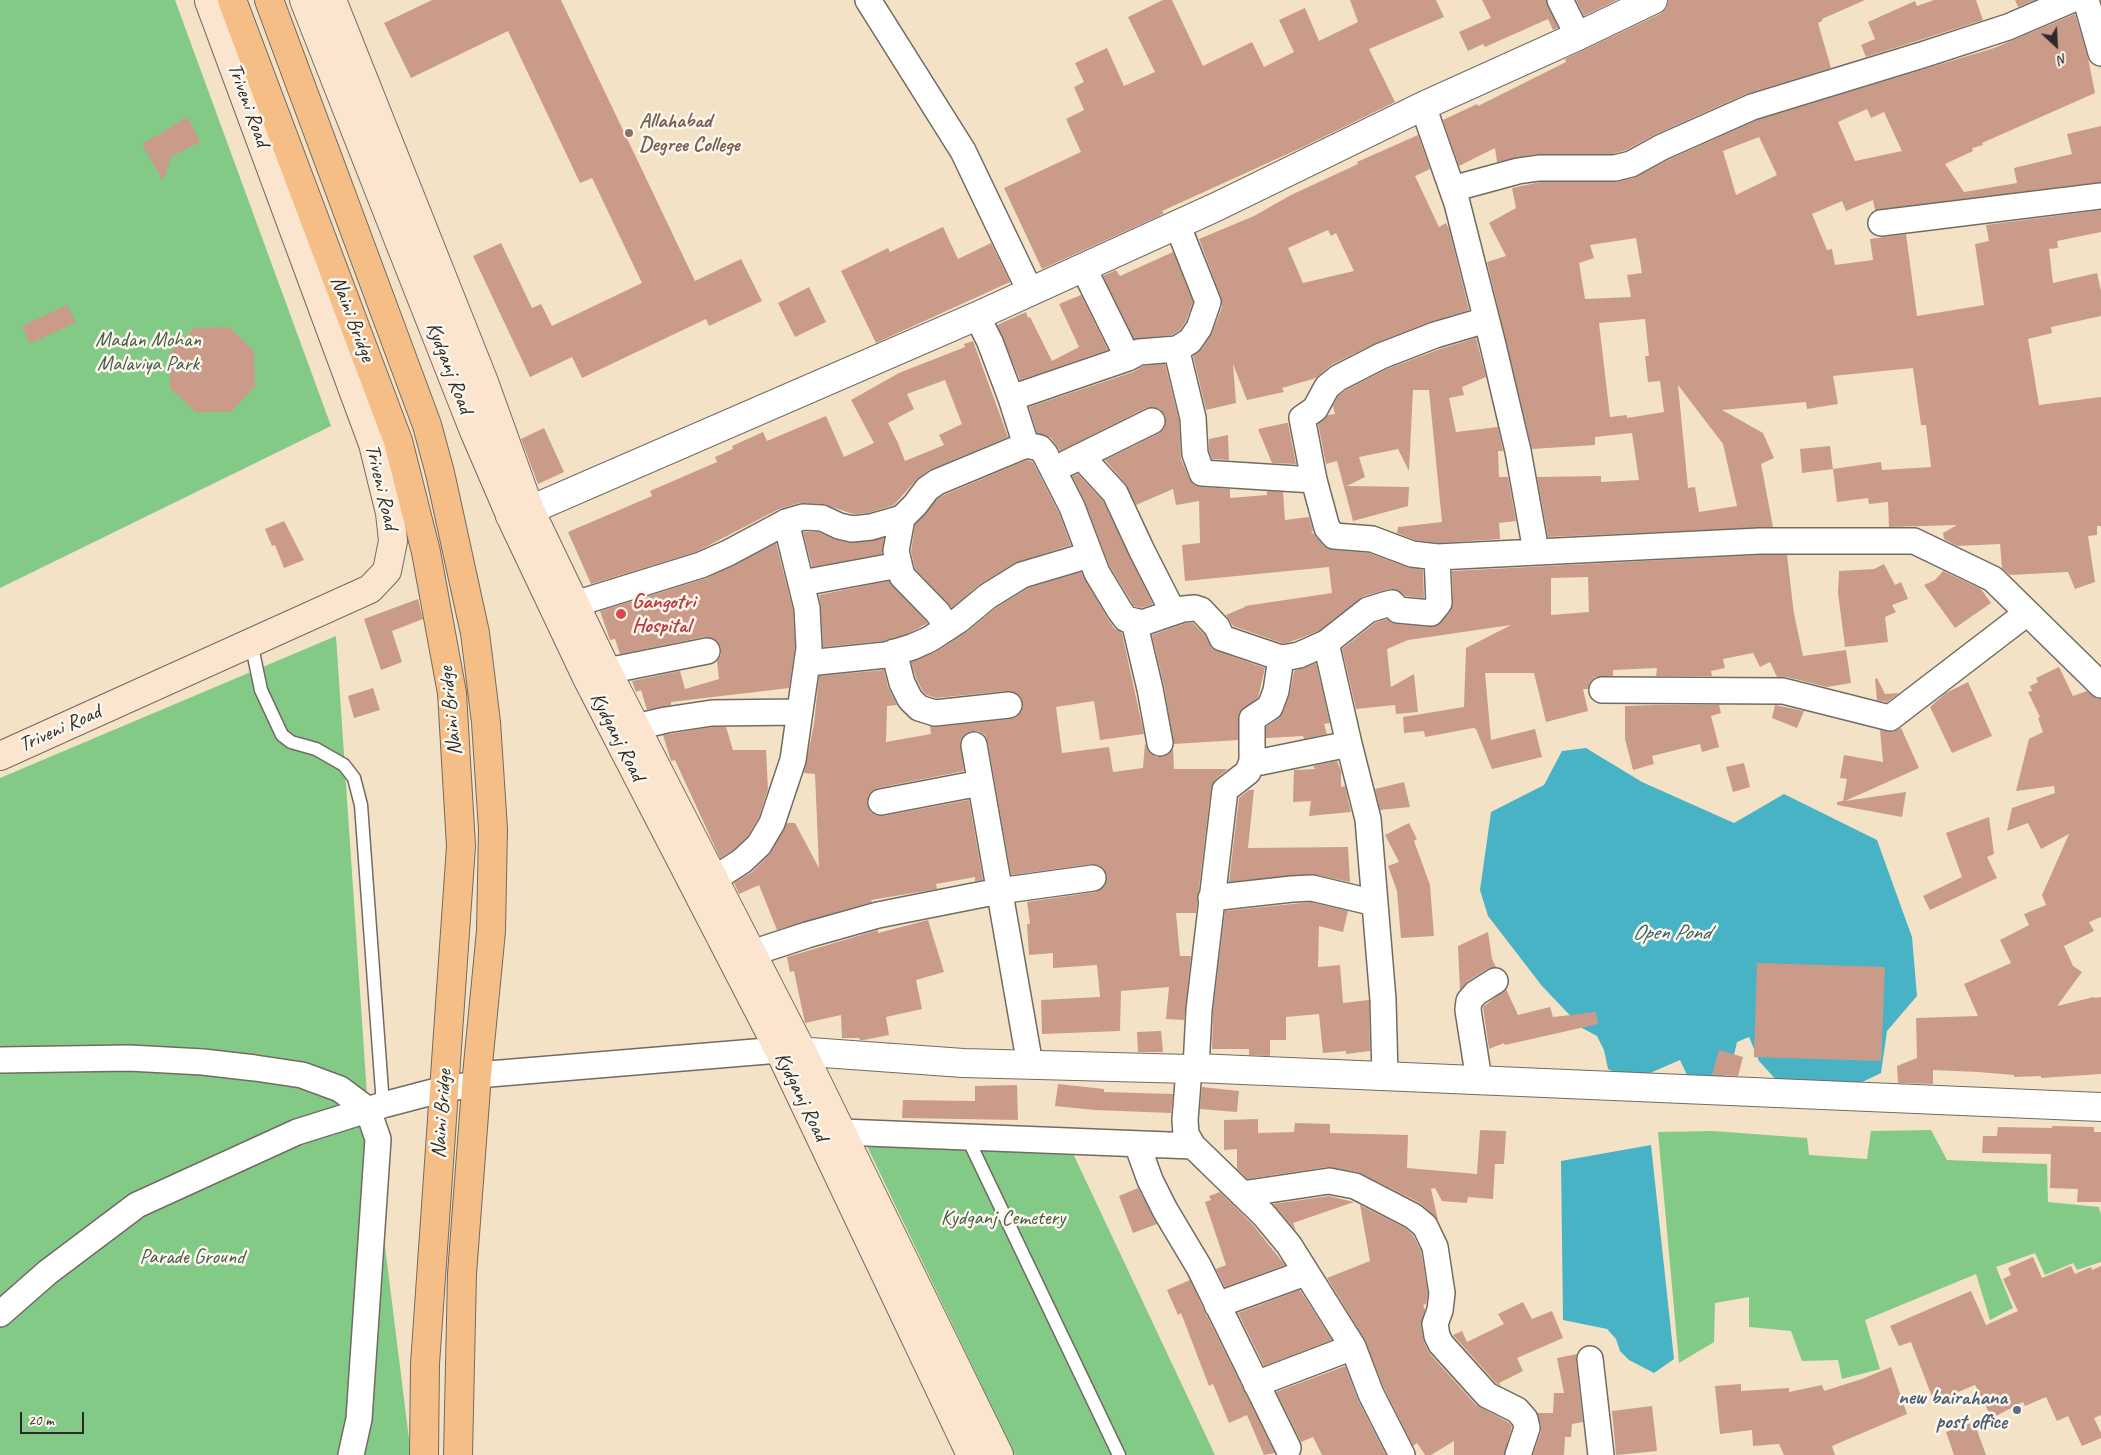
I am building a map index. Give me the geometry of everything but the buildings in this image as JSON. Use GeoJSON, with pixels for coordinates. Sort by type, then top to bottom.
{"type":"FeatureCollection","features":[{"type":"Feature","properties":{"kind":"highway","name":"Naini Bridge"},"geometry":{"type":"LineString","coordinates":[[232,0],[398,441],[426,552],[452,693],[461,846],[425,1364],[424,1455]]}},
{"type":"Feature","properties":{"kind":"highway","name":"Naini Bridge"},"geometry":{"type":"LineString","coordinates":[[269,0],[426,425],[440,473],[475,633],[486,722],[493,829],[491,931],[462,1274],[458,1455]]}},
{"type":"Feature","properties":{"kind":"main road","name":"Triveni Road"},"geometry":{"type":"LineString","coordinates":[[0,756],[370,589],[387,571],[393,541],[390,512],[373,444],[210,0]]}},
{"type":"Feature","properties":{"kind":"main road","name":"Kydganj Road"},"geometry":{"type":"LineString","coordinates":[[304,0],[474,431],[520,513],[575,604],[607,671],[752,953],[791,1051],[971,1455]]}},
{"type":"Feature","properties":{"kind":"main road","name":"Kydganj Road"},"geometry":{"type":"LineString","coordinates":[[332,0],[484,382],[520,513],[587,678],[791,1051],[842,1132],[999,1455]]}},
{"type":"Feature","properties":{"kind":"street"},"geometry":{"type":"LineString","coordinates":[[868,0],[963,151],[1030,291]]}},
{"type":"Feature","properties":{"kind":"street"},"geometry":{"type":"LineString","coordinates":[[1560,0],[1578,36]]}},
{"type":"Feature","properties":{"kind":"street"},"geometry":{"type":"LineString","coordinates":[[520,513],[976,316],[1216,207],[1423,106],[1653,0]]}},
{"type":"Feature","properties":{"kind":"street"},"geometry":{"type":"LineString","coordinates":[[1452,189],[1518,171],[1539,168],[1615,168],[1631,164],[1662,147],[1752,107],[1991,32],[2071,0]]}},
{"type":"Feature","properties":{"kind":"street"},"geometry":{"type":"LineString","coordinates":[[2086,0],[2101,53]]}},
{"type":"Feature","properties":{"kind":"street"},"geometry":{"type":"LineString","coordinates":[[1423,106],[1452,189],[1486,320],[1518,451],[1536,551]]}},
{"type":"Feature","properties":{"kind":"street"},"geometry":{"type":"LineString","coordinates":[[1881,223],[2101,196]]}},
{"type":"Feature","properties":{"kind":"street"},"geometry":{"type":"LineString","coordinates":[[1011,398],[1128,358],[1139,352],[1178,349],[1190,340],[1199,328],[1208,302],[1177,224]]}},
{"type":"Feature","properties":{"kind":"street"},"geometry":{"type":"LineString","coordinates":[[1083,267],[1128,358]]}},
{"type":"Feature","properties":{"kind":"street"},"geometry":{"type":"LineString","coordinates":[[976,316],[990,342],[1026,445]]}},
{"type":"Feature","properties":{"kind":"street"},"geometry":{"type":"LineString","coordinates":[[1486,320],[1435,335],[1381,356],[1338,378],[1327,387],[1315,409],[1302,418],[1314,480],[1327,528],[1334,536],[1372,539],[1412,554],[1437,557],[1760,541],[1914,541],[1993,579],[2101,685]]}},
{"type":"Feature","properties":{"kind":"street"},"geometry":{"type":"LineString","coordinates":[[1178,349],[1178,356],[1194,418],[1195,454],[1202,473],[1314,480]]}},
{"type":"Feature","properties":{"kind":"street"},"geometry":{"type":"LineString","coordinates":[[1053,469],[1152,421]]}},
{"type":"Feature","properties":{"kind":"street"},"geometry":{"type":"LineString","coordinates":[[575,604],[701,565],[786,522],[813,516],[852,529],[871,527],[902,518],[927,489],[937,482],[1026,445],[1040,448],[1053,469],[1072,507],[1097,573],[1126,619],[1142,622],[1183,609],[1201,610],[1217,627],[1222,638],[1281,658],[1299,655],[1326,643],[1368,610],[1392,603],[1398,610],[1431,613],[1439,603],[1437,557]]}},
{"type":"Feature","properties":{"kind":"street"},"geometry":{"type":"LineString","coordinates":[[1081,456],[1115,494],[1173,612]]}},
{"type":"Feature","properties":{"kind":"street"},"geometry":{"type":"LineString","coordinates":[[902,518],[896,550],[902,576],[938,613],[947,628]]}},
{"type":"Feature","properties":{"kind":"street"},"geometry":{"type":"LineString","coordinates":[[714,879],[742,860],[759,845],[772,823],[793,760],[810,648],[808,608],[786,522]]}},
{"type":"Feature","properties":{"kind":"street"},"geometry":{"type":"LineString","coordinates":[[808,663],[894,652],[912,647],[947,628],[988,596],[1022,575],[1089,555]]}},
{"type":"Feature","properties":{"kind":"street"},"geometry":{"type":"LineString","coordinates":[[802,583],[899,565]]}},
{"type":"Feature","properties":{"kind":"street"},"geometry":{"type":"LineString","coordinates":[[1602,690],[1783,691],[1890,718],[2027,612]]}},
{"type":"Feature","properties":{"kind":"street"},"geometry":{"type":"LineString","coordinates":[[1134,621],[1160,743]]}},
{"type":"Feature","properties":{"kind":"street"},"geometry":{"type":"LineString","coordinates":[[1326,643],[1368,819],[1385,1034],[1385,1075]]}},
{"type":"Feature","properties":{"kind":"street"},"geometry":{"type":"LineString","coordinates":[[607,671],[707,651]]}},
{"type":"Feature","properties":{"kind":"street"},"geometry":{"type":"LineString","coordinates":[[894,652],[902,683],[910,699],[919,708],[935,713],[1009,705]]}},
{"type":"Feature","properties":{"kind":"street"},"geometry":{"type":"LineString","coordinates":[[1281,658],[1276,691],[1270,707],[1252,719],[1252,761],[1248,772],[1225,790],[1192,1068],[1188,1133],[1242,1194],[1264,1215],[1289,1245],[1352,1347],[1372,1394],[1402,1455]]}},
{"type":"Feature","properties":{"kind":"street"},"geometry":{"type":"LineString","coordinates":[[636,727],[712,713],[800,712]]}},
{"type":"Feature","properties":{"kind":"street"},"geometry":{"type":"LineString","coordinates":[[1252,761],[1261,762],[1349,744]]}},
{"type":"Feature","properties":{"kind":"street"},"geometry":{"type":"LineString","coordinates":[[974,745],[1030,1064]]}},
{"type":"Feature","properties":{"kind":"street"},"geometry":{"type":"LineString","coordinates":[[881,802],[980,783]]}},
{"type":"Feature","properties":{"kind":"street"},"geometry":{"type":"LineString","coordinates":[[752,953],[807,934],[878,915],[999,891],[1092,878]]}},
{"type":"Feature","properties":{"kind":"street"},"geometry":{"type":"LineString","coordinates":[[1211,898],[1312,888],[1375,903]]}},
{"type":"Feature","properties":{"kind":"street"},"geometry":{"type":"LineString","coordinates":[[1479,1080],[1468,1010],[1469,1001],[1476,993],[1495,981]]}},
{"type":"Feature","properties":{"kind":"street"},"geometry":{"type":"LineString","coordinates":[[0,1314],[48,1272],[137,1205],[297,1132],[477,1080],[791,1051],[963,1062],[1385,1075],[2101,1107]]}},
{"type":"Feature","properties":{"kind":"street"},"geometry":{"type":"LineString","coordinates":[[0,1060],[129,1058],[202,1062],[256,1068],[302,1075],[340,1089],[376,1108]]}},
{"type":"Feature","properties":{"kind":"street"},"geometry":{"type":"LineString","coordinates":[[352,1455],[359,1419],[378,1139],[376,1108]]}},
{"type":"Feature","properties":{"kind":"street"},"geometry":{"type":"LineString","coordinates":[[842,1132],[1137,1144],[1188,1133]]}},
{"type":"Feature","properties":{"kind":"street"},"geometry":{"type":"LineString","coordinates":[[1137,1144],[1150,1180],[1165,1210],[1199,1267],[1288,1448]]}},
{"type":"Feature","properties":{"kind":"street"},"geometry":{"type":"LineString","coordinates":[[1242,1194],[1329,1181],[1354,1186],[1413,1216],[1424,1226],[1435,1247],[1442,1293],[1440,1310],[1435,1324],[1437,1336],[1441,1344],[1487,1395],[1517,1410],[1524,1419],[1527,1428],[1518,1455]]}},
{"type":"Feature","properties":{"kind":"street"},"geometry":{"type":"LineString","coordinates":[[1217,1305],[1305,1273]]}},
{"type":"Feature","properties":{"kind":"street"},"geometry":{"type":"LineString","coordinates":[[1256,1384],[1352,1347]]}},
{"type":"Feature","properties":{"kind":"street"},"geometry":{"type":"LineString","coordinates":[[1590,1359],[1601,1455]]}},
{"type":"Feature","properties":{"kind":"lane"},"geometry":{"type":"LineString","coordinates":[[252,642],[261,690],[282,735],[291,742],[316,749],[344,765],[354,778],[362,804],[376,1108]]}},
{"type":"Feature","properties":{"kind":"lane"},"geometry":{"type":"LineString","coordinates":[[967,1136],[1119,1455]]}},
{"type":"Feature","properties":{"kind":"green space","name":"Madan Mohan Malaviya Park"},"geometry":{"type":"Polygon","coordinates":[[[0,0],[175,0],[331,426],[0,588],[0,0]]]}},
{"type":"Feature","properties":{"kind":"green space","name":"Parade Ground"},"geometry":{"type":"Polygon","coordinates":[[[336,636],[368,1110],[411,1455],[0,1455],[0,778],[336,636]]]}},
{"type":"Feature","properties":{"kind":"green space","name":"Kydganj Cemetery"},"geometry":{"type":"Polygon","coordinates":[[[854,1119],[1061,1128],[1215,1455],[1015,1455],[854,1119]]]}},
{"type":"Feature","properties":{"kind":"green space"},"geometry":{"type":"Polygon","coordinates":[[[1931,1130],[1947,1160],[2047,1164],[2048,1202],[2099,1207],[2101,1215],[2101,1262],[2077,1270],[2073,1263],[2045,1275],[2035,1253],[1996,1267],[2013,1308],[1990,1320],[1976,1274],[1865,1320],[1880,1369],[1842,1379],[1838,1360],[1802,1361],[1791,1331],[1749,1327],[1749,1297],[1715,1303],[1714,1342],[1679,1363],[1658,1132],[1713,1131],[1807,1138],[1809,1155],[1867,1159],[1871,1131],[1931,1130]]]}},
{"type":"Feature","properties":{"kind":"water","name":"Open Pond"},"geometry":{"type":"Polygon","coordinates":[[[1586,748],[1642,782],[1734,823],[1784,794],[1877,840],[1912,937],[1917,996],[1887,1031],[1881,1073],[1854,1086],[1778,1082],[1759,1061],[1749,1037],[1737,1042],[1732,1064],[1723,1077],[1687,1075],[1680,1060],[1650,1073],[1625,1077],[1608,1069],[1604,1050],[1597,1036],[1582,1028],[1542,986],[1488,916],[1480,890],[1491,812],[1544,785],[1562,751],[1586,748]]]}},
{"type":"Feature","properties":{"kind":"water"},"geometry":{"type":"Polygon","coordinates":[[[1651,1145],[1674,1359],[1654,1373],[1629,1360],[1620,1351],[1616,1339],[1607,1329],[1563,1320],[1561,1161],[1651,1145]]]}},
{"type":"Feature","properties":{"kind":"place","name":"Allahabad Degree College"},"geometry":{"type":"Point","coordinates":[629,133]}},
{"type":"Feature","properties":{"kind":"place","name":"Gangotri Hospital"},"geometry":{"type":"Point","coordinates":[621,614]}},
{"type":"Feature","properties":{"kind":"place","name":"new bairahana post office"},"geometry":{"type":"Point","coordinates":[2017,1410]}}]}
